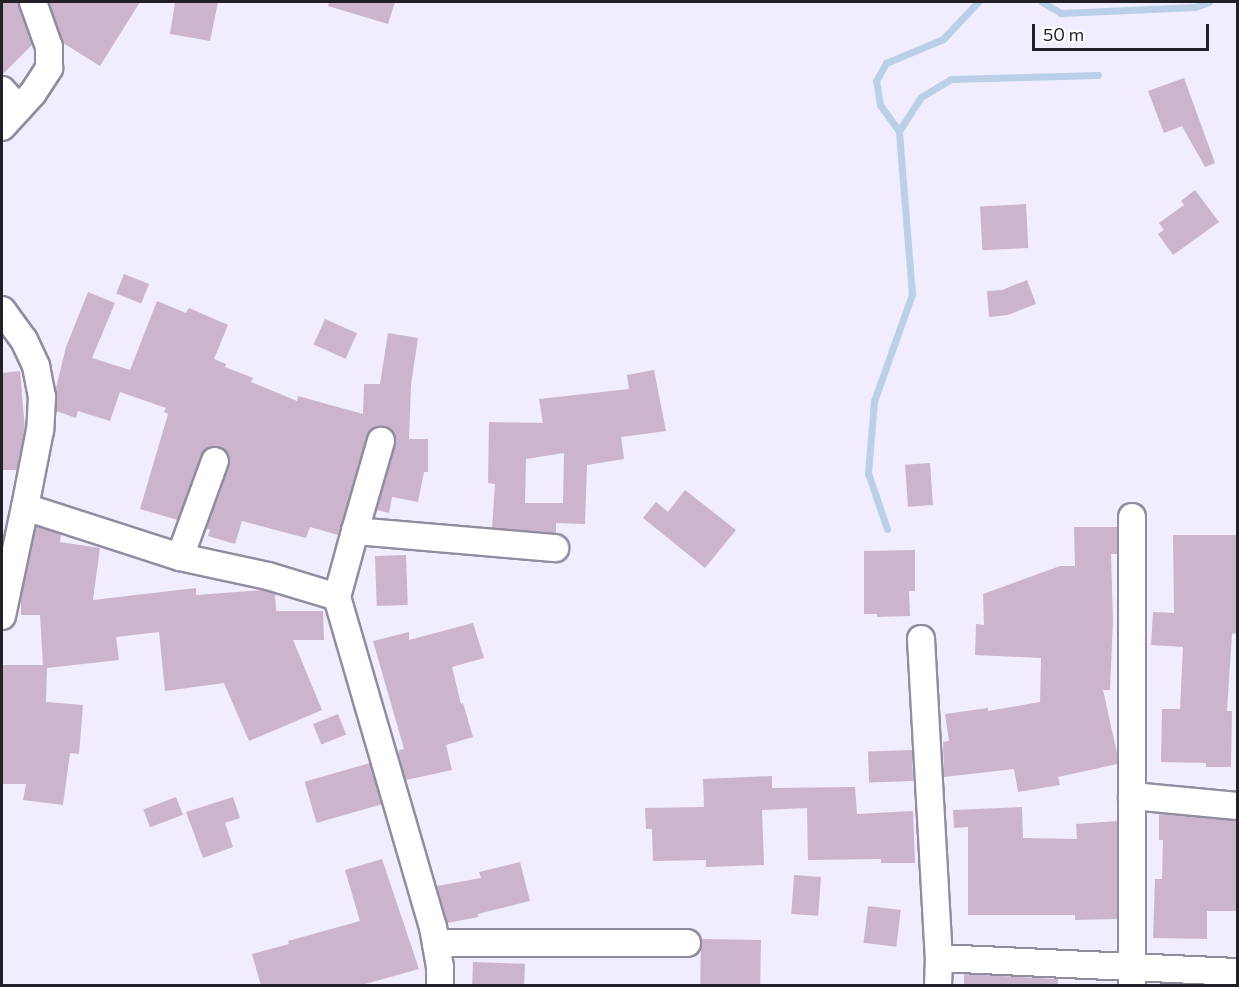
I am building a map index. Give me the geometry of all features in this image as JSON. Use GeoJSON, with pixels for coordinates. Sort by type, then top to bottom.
{"type":"FeatureCollection","features":[{"type":"Feature","properties":{"kind":"street"},"geometry":{"type":"LineString","coordinates":[[10,118],[43,78],[50,58],[33,2]]}},
{"type":"Feature","properties":{"kind":"street"},"geometry":{"type":"LineString","coordinates":[[2,90],[10,118]]}},
{"type":"Feature","properties":{"kind":"street"},"geometry":{"type":"LineString","coordinates":[[2,310],[24,340],[36,366],[42,397],[39,430],[25,507],[2,616]]}},
{"type":"Feature","properties":{"kind":"street"},"geometry":{"type":"LineString","coordinates":[[381,441],[337,597],[439,965]]}},
{"type":"Feature","properties":{"kind":"street"},"geometry":{"type":"LineString","coordinates":[[180,557],[215,461]]}},
{"type":"Feature","properties":{"kind":"street"},"geometry":{"type":"LineString","coordinates":[[25,507],[180,557],[268,576],[337,597]]}},
{"type":"Feature","properties":{"kind":"street"},"geometry":{"type":"LineString","coordinates":[[1132,516],[1132,976]]}},
{"type":"Feature","properties":{"kind":"street"},"geometry":{"type":"LineString","coordinates":[[355,531],[555,548]]}},
{"type":"Feature","properties":{"kind":"street"},"geometry":{"type":"LineString","coordinates":[[921,639],[939,958],[938,986]]}},
{"type":"Feature","properties":{"kind":"street"},"geometry":{"type":"LineString","coordinates":[[1132,796],[1238,806]]}},
{"type":"Feature","properties":{"kind":"street"},"geometry":{"type":"LineString","coordinates":[[422,986],[439,965],[687,943]]}},
{"type":"Feature","properties":{"kind":"street"},"geometry":{"type":"LineString","coordinates":[[939,958],[1132,976],[1238,972]]}},
{"type":"Feature","properties":{"kind":"building"},"geometry":{"type":"Polygon","coordinates":[[[2,2],[18,2],[32,45],[2,75],[2,2]]]}},
{"type":"Feature","properties":{"kind":"building"},"geometry":{"type":"Polygon","coordinates":[[[49,2],[140,2],[100,66],[63,43],[49,2]]]}},
{"type":"Feature","properties":{"kind":"building"},"geometry":{"type":"Polygon","coordinates":[[[175,2],[218,2],[210,41],[170,34],[175,2]]]}},
{"type":"Feature","properties":{"kind":"building"},"geometry":{"type":"Polygon","coordinates":[[[329,2],[395,2],[388,24],[328,6],[329,2]]]}},
{"type":"Feature","properties":{"kind":"building"},"geometry":{"type":"Polygon","coordinates":[[[1184,78],[1215,163],[1205,167],[1182,126],[1164,133],[1148,91],[1184,78]]]}},
{"type":"Feature","properties":{"kind":"building"},"geometry":{"type":"Polygon","coordinates":[[[1195,190],[1219,222],[1173,255],[1158,234],[1164,230],[1159,223],[1184,205],[1181,201],[1195,190]]]}},
{"type":"Feature","properties":{"kind":"building"},"geometry":{"type":"Polygon","coordinates":[[[1026,204],[1028,248],[982,250],[980,206],[1026,204]]]}},
{"type":"Feature","properties":{"kind":"building"},"geometry":{"type":"Polygon","coordinates":[[[124,274],[149,284],[141,304],[116,293],[124,274]]]}},
{"type":"Feature","properties":{"kind":"building"},"geometry":{"type":"Polygon","coordinates":[[[1027,280],[1036,304],[1008,315],[989,317],[987,291],[1002,290],[1027,280]]]}},
{"type":"Feature","properties":{"kind":"building"},"geometry":{"type":"Polygon","coordinates":[[[88,292],[115,303],[92,358],[130,370],[157,301],[186,313],[189,308],[228,325],[214,359],[226,364],[225,367],[253,378],[251,382],[297,401],[298,396],[363,414],[364,384],[380,384],[388,333],[418,338],[411,385],[409,439],[428,439],[428,472],[424,472],[418,502],[392,497],[389,513],[377,510],[396,438],[391,430],[378,426],[371,430],[367,437],[338,535],[310,527],[306,538],[242,521],[235,544],[208,536],[210,530],[206,528],[229,466],[227,452],[220,447],[212,446],[201,455],[178,520],[140,509],[168,414],[164,412],[166,408],[120,392],[110,421],[78,411],[76,418],[56,411],[56,388],[66,347],[88,292]]]}},
{"type":"Feature","properties":{"kind":"building"},"geometry":{"type":"Polygon","coordinates":[[[325,319],[357,333],[346,359],[314,345],[325,319]]]}},
{"type":"Feature","properties":{"kind":"building"},"geometry":{"type":"Polygon","coordinates":[[[654,370],[666,431],[621,437],[624,459],[587,465],[585,524],[556,523],[556,533],[492,528],[495,484],[488,483],[489,422],[543,423],[539,399],[629,389],[627,375],[654,370]],[[564,453],[526,459],[525,503],[563,503],[564,453]]]}},
{"type":"Feature","properties":{"kind":"building"},"geometry":{"type":"Polygon","coordinates":[[[20,371],[25,430],[17,470],[2,470],[2,373],[20,371]]]}},
{"type":"Feature","properties":{"kind":"building"},"geometry":{"type":"Polygon","coordinates":[[[930,463],[933,505],[908,507],[905,465],[930,463]]]}},
{"type":"Feature","properties":{"kind":"building"},"geometry":{"type":"Polygon","coordinates":[[[685,490],[736,530],[705,568],[643,518],[656,502],[668,512],[685,490]]]}},
{"type":"Feature","properties":{"kind":"building"},"geometry":{"type":"Polygon","coordinates":[[[36,526],[61,534],[60,542],[100,548],[93,600],[196,588],[196,595],[263,590],[275,594],[276,611],[323,611],[324,640],[293,640],[322,710],[249,741],[224,683],[165,691],[159,632],[116,637],[119,660],[47,668],[46,702],[83,705],[79,754],[70,753],[63,805],[23,800],[26,784],[2,784],[2,665],[43,665],[40,615],[21,615],[21,599],[36,526]]]}},
{"type":"Feature","properties":{"kind":"building"},"geometry":{"type":"Polygon","coordinates":[[[1074,527],[1117,527],[1117,554],[1111,554],[1113,620],[1110,690],[1103,690],[1117,753],[1117,764],[1058,777],[1060,785],[1018,792],[1014,769],[944,777],[943,742],[949,741],[945,714],[988,708],[988,711],[1040,702],[1041,658],[975,655],[976,624],[984,625],[983,594],[1060,566],[1075,566],[1074,527]]]}},
{"type":"Feature","properties":{"kind":"building"},"geometry":{"type":"Polygon","coordinates":[[[1173,535],[1238,535],[1238,633],[1232,634],[1227,711],[1232,711],[1231,767],[1206,767],[1206,763],[1161,762],[1162,709],[1180,709],[1183,647],[1151,645],[1153,612],[1174,613],[1173,535]]]}},
{"type":"Feature","properties":{"kind":"building"},"geometry":{"type":"Polygon","coordinates":[[[915,550],[915,591],[909,591],[910,616],[877,617],[877,614],[864,614],[864,551],[915,550]]]}},
{"type":"Feature","properties":{"kind":"building"},"geometry":{"type":"Polygon","coordinates":[[[406,555],[408,605],[377,606],[375,556],[406,555]]]}},
{"type":"Feature","properties":{"kind":"building"},"geometry":{"type":"Polygon","coordinates":[[[473,623],[484,658],[452,667],[461,704],[463,703],[473,737],[446,745],[452,770],[406,780],[399,755],[399,750],[404,749],[373,641],[409,632],[409,640],[473,623]]]}},
{"type":"Feature","properties":{"kind":"building"},"geometry":{"type":"Polygon","coordinates":[[[338,714],[346,734],[321,745],[313,724],[338,714]]]}},
{"type":"Feature","properties":{"kind":"building"},"geometry":{"type":"Polygon","coordinates":[[[912,750],[913,781],[869,783],[868,752],[912,750]]]}},
{"type":"Feature","properties":{"kind":"building"},"geometry":{"type":"Polygon","coordinates":[[[370,763],[382,804],[316,823],[305,782],[370,763]]]}},
{"type":"Feature","properties":{"kind":"building"},"geometry":{"type":"Polygon","coordinates":[[[772,776],[772,788],[855,787],[857,814],[913,811],[915,863],[881,863],[881,859],[808,860],[807,808],[762,810],[764,865],[706,867],[706,860],[653,861],[652,829],[646,829],[645,808],[704,807],[703,779],[772,776]]]}},
{"type":"Feature","properties":{"kind":"building"},"geometry":{"type":"Polygon","coordinates":[[[176,797],[183,815],[150,827],[143,810],[176,797]]]}},
{"type":"Feature","properties":{"kind":"building"},"geometry":{"type":"Polygon","coordinates":[[[233,797],[240,818],[225,823],[233,847],[203,858],[186,812],[233,797]]]}},
{"type":"Feature","properties":{"kind":"building"},"geometry":{"type":"Polygon","coordinates":[[[1022,807],[1023,838],[1077,839],[1076,824],[1117,821],[1117,919],[1075,920],[1075,915],[968,915],[968,827],[954,828],[953,810],[1022,807]]]}},
{"type":"Feature","properties":{"kind":"building"},"geometry":{"type":"Polygon","coordinates":[[[1159,814],[1238,821],[1238,911],[1207,911],[1207,939],[1153,938],[1155,879],[1162,879],[1163,840],[1159,840],[1159,814]]]}},
{"type":"Feature","properties":{"kind":"building"},"geometry":{"type":"Polygon","coordinates":[[[382,859],[419,969],[358,986],[261,986],[252,954],[289,944],[288,941],[360,921],[345,870],[382,859]]]}},
{"type":"Feature","properties":{"kind":"building"},"geometry":{"type":"Polygon","coordinates":[[[520,862],[530,901],[478,914],[478,917],[447,923],[437,886],[481,878],[479,872],[520,862]]]}},
{"type":"Feature","properties":{"kind":"building"},"geometry":{"type":"Polygon","coordinates":[[[794,875],[821,877],[818,916],[791,914],[794,875]]]}},
{"type":"Feature","properties":{"kind":"building"},"geometry":{"type":"Polygon","coordinates":[[[868,906],[901,910],[896,947],[863,943],[868,906]]]}},
{"type":"Feature","properties":{"kind":"building"},"geometry":{"type":"Polygon","coordinates":[[[701,939],[761,940],[760,986],[700,986],[701,939]]]}},
{"type":"Feature","properties":{"kind":"building"},"geometry":{"type":"Polygon","coordinates":[[[473,962],[525,964],[524,986],[472,986],[473,962]]]}},
{"type":"Feature","properties":{"kind":"building"},"geometry":{"type":"Polygon","coordinates":[[[964,974],[1058,979],[1058,986],[964,986],[964,974]]]}},
{"type":"Feature","properties":{"kind":"waterway"},"geometry":{"type":"LineString","coordinates":[[899,131],[880,105],[876,81],[886,63],[943,39],[978,2]]}},
{"type":"Feature","properties":{"kind":"waterway"},"geometry":{"type":"LineString","coordinates":[[1042,2],[1061,13],[1195,7],[1209,2]]}},
{"type":"Feature","properties":{"kind":"waterway"},"geometry":{"type":"LineString","coordinates":[[887,529],[868,473],[874,401],[912,294],[899,131],[921,97],[951,79],[1098,75]]}}]}
